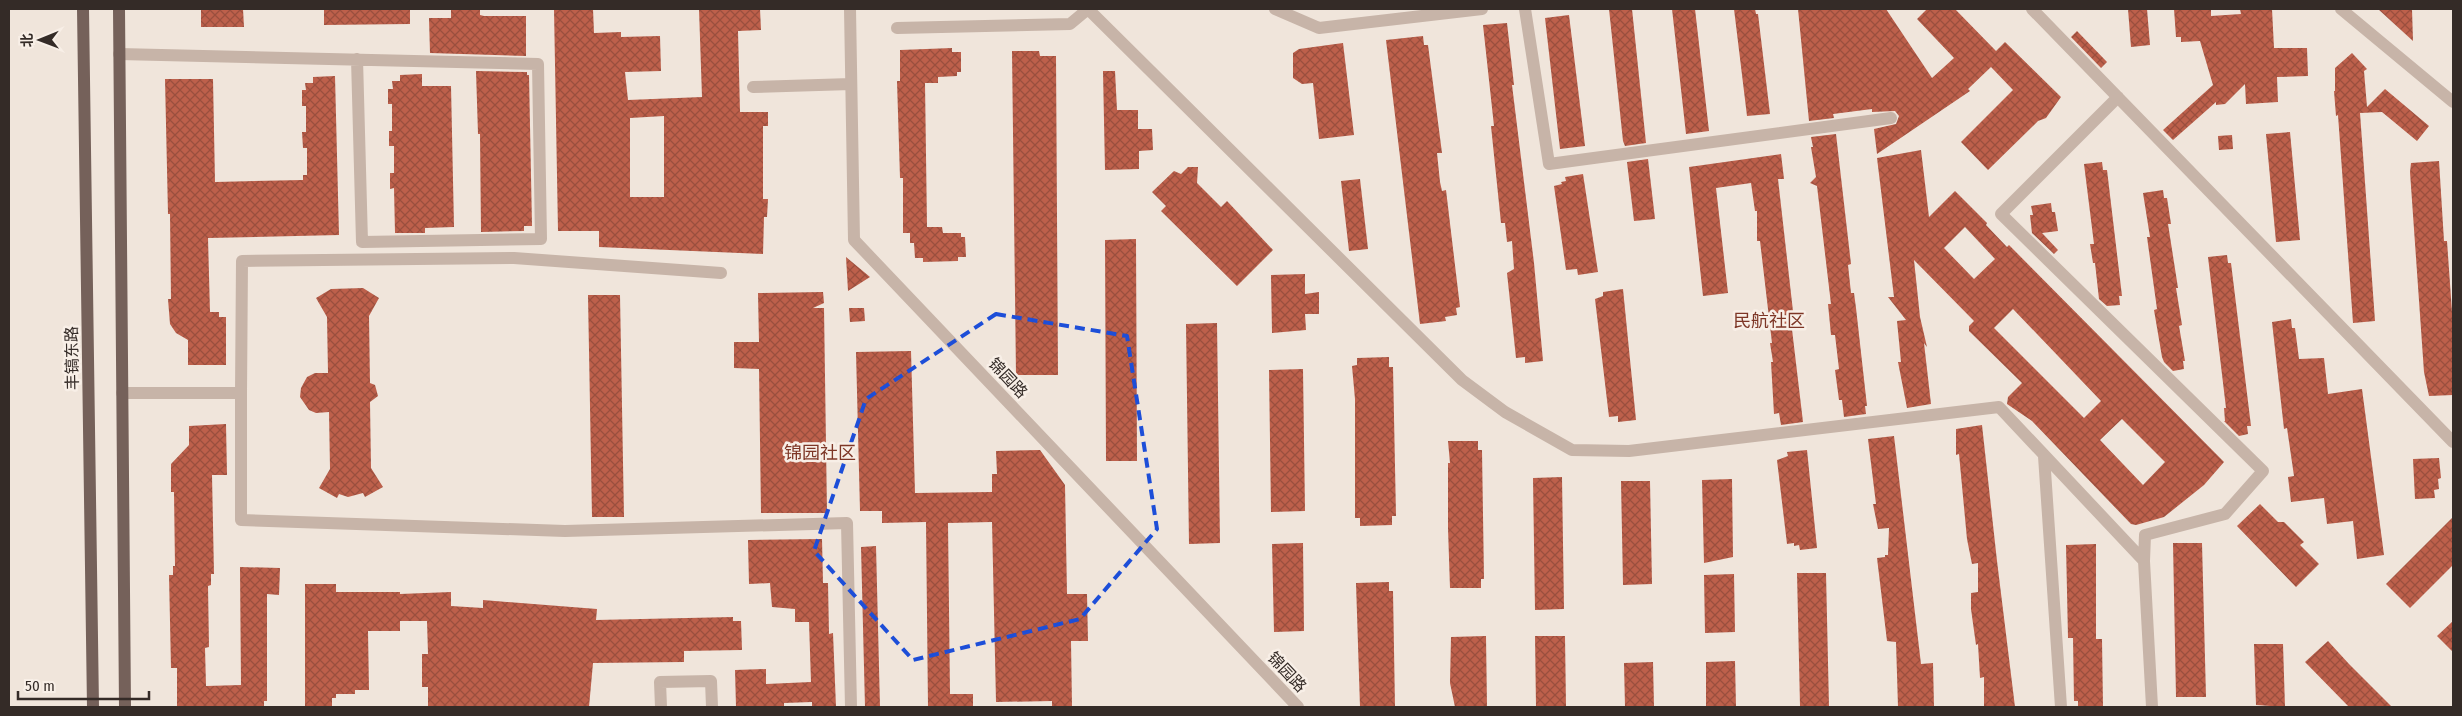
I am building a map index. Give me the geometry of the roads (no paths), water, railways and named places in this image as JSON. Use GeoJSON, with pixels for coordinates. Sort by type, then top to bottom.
{"type":"FeatureCollection","features":[{"type":"Feature","properties":{"kind":"main road","name":"丰镐东路"},"geometry":{"type":"LineString","coordinates":[[83,9],[93,707]]}},
{"type":"Feature","properties":{"kind":"main road"},"geometry":{"type":"LineString","coordinates":[[119,9],[125,707]]}},
{"type":"Feature","properties":{"kind":"street","name":"锦园路"},"geometry":{"type":"LineString","coordinates":[[850,9],[854,240],[1298,707]]}},
{"type":"Feature","properties":{"kind":"street"},"geometry":{"type":"LineString","coordinates":[[896,28],[1070,24],[1088,9],[1462,380],[1505,412],[1572,450],[1629,451],[1999,407],[2144,561]]}},
{"type":"Feature","properties":{"kind":"street"},"geometry":{"type":"LineString","coordinates":[[1275,9],[1319,28],[1482,9]]}},
{"type":"Feature","properties":{"kind":"street"},"geometry":{"type":"LineString","coordinates":[[1525,9],[1549,164],[1891,118]]}},
{"type":"Feature","properties":{"kind":"street"},"geometry":{"type":"LineString","coordinates":[[2032,9],[2453,442]]}},
{"type":"Feature","properties":{"kind":"street"},"geometry":{"type":"LineString","coordinates":[[2341,9],[2453,102]]}},
{"type":"Feature","properties":{"kind":"street"},"geometry":{"type":"LineString","coordinates":[[119,54],[538,64],[541,239],[362,242],[357,60]]}},
{"type":"Feature","properties":{"kind":"street"},"geometry":{"type":"LineString","coordinates":[[753,87],[851,84]]}},
{"type":"Feature","properties":{"kind":"street"},"geometry":{"type":"LineString","coordinates":[[2118,97],[2001,214],[2263,471],[2225,514],[2145,535],[2144,561],[2152,707]]}},
{"type":"Feature","properties":{"kind":"street"},"geometry":{"type":"LineString","coordinates":[[722,273],[514,258],[242,262],[241,520],[565,531],[847,523],[851,707]]}},
{"type":"Feature","properties":{"kind":"street"},"geometry":{"type":"LineString","coordinates":[[122,393],[241,393]]}},
{"type":"Feature","properties":{"kind":"street"},"geometry":{"type":"LineString","coordinates":[[2044,456],[2061,707]]}},
{"type":"Feature","properties":{"kind":"street"},"geometry":{"type":"LineString","coordinates":[[661,707],[660,682],[711,681],[712,707]]}},
{"type":"Feature","properties":{"kind":"district","name":"民航社区"},"geometry":{"type":"Point","coordinates":[1769,321]}},
{"type":"Feature","properties":{"kind":"district","name":"锦园社区"},"geometry":{"type":"Point","coordinates":[820,453]}}]}
